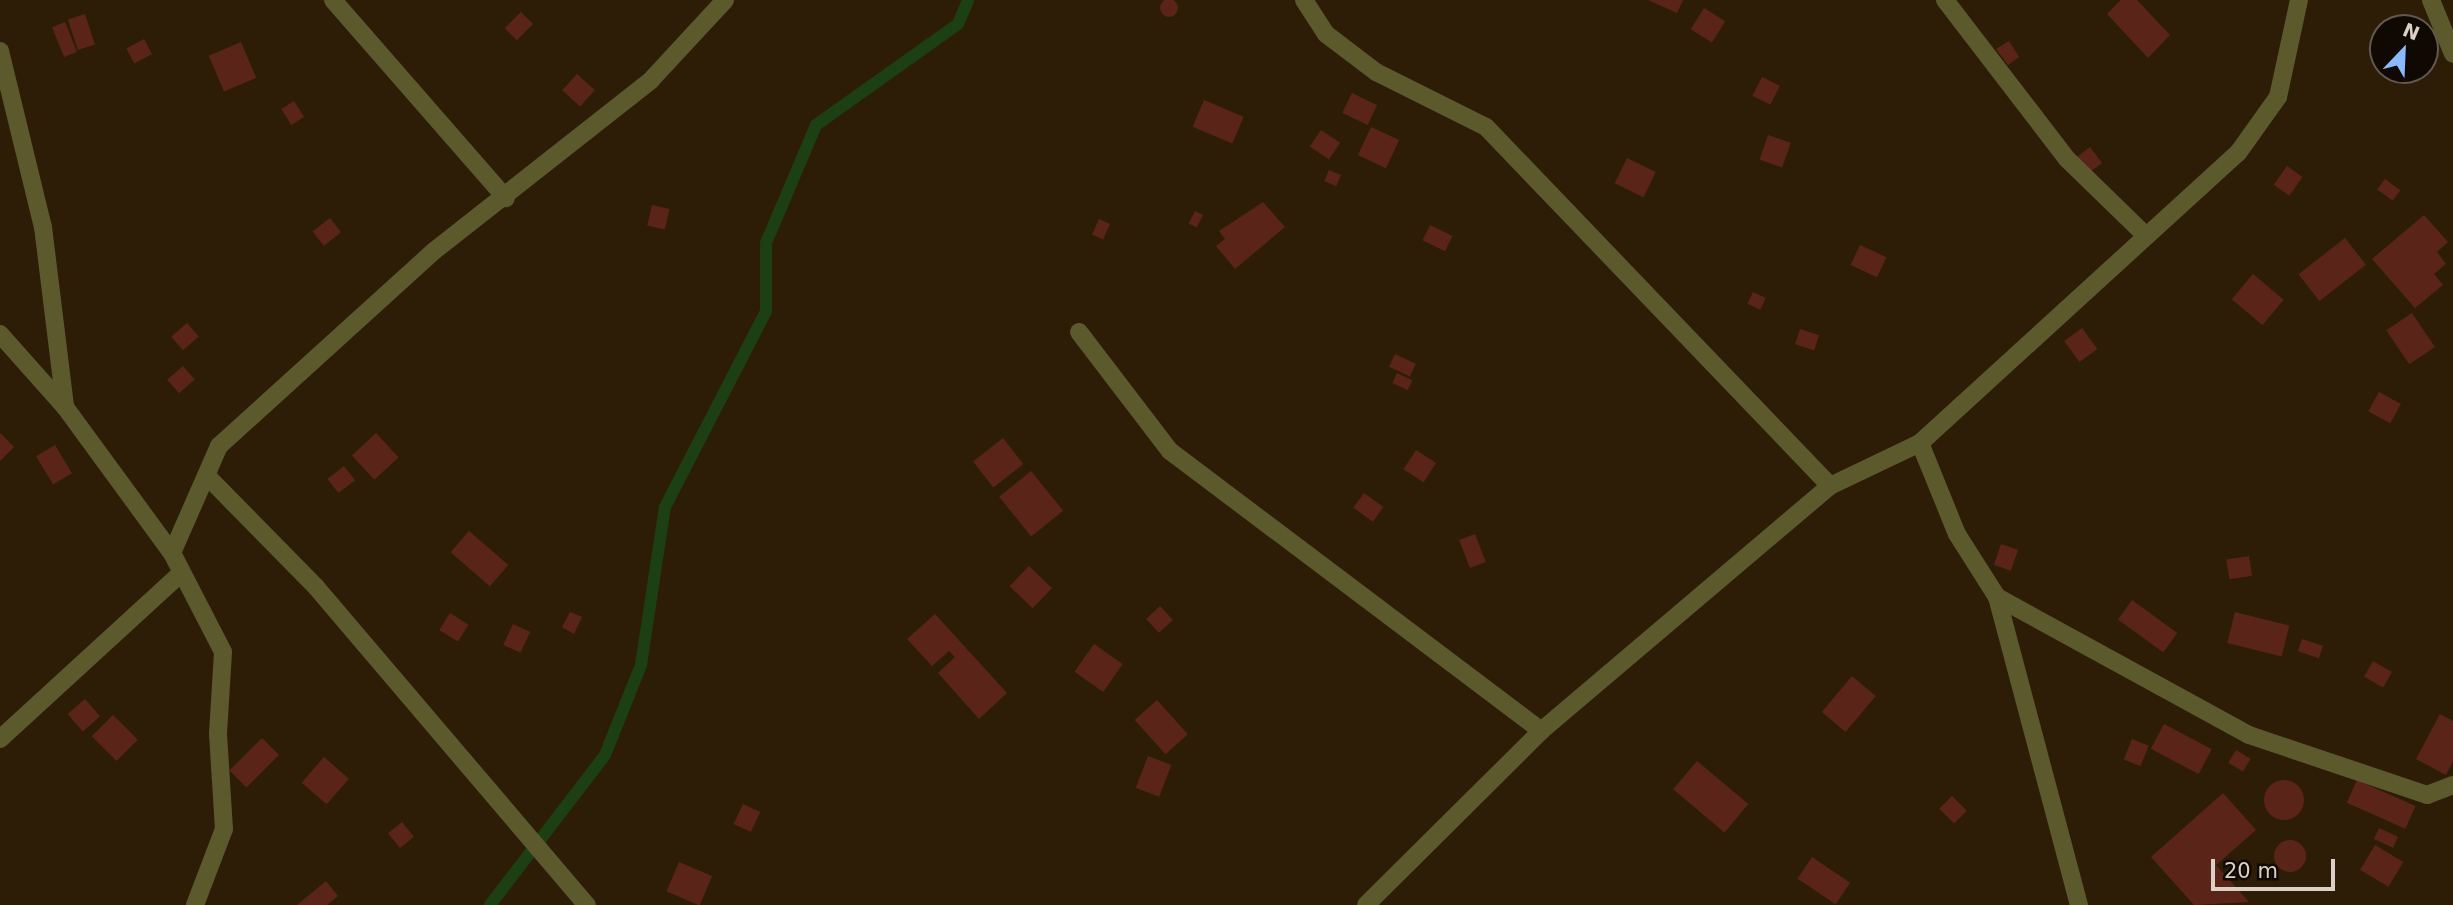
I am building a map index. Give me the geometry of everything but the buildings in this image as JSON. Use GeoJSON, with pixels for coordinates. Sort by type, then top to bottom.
{"type":"FeatureCollection","features":[{"type":"Feature","properties":{"kind":"street"},"geometry":{"type":"LineString","coordinates":[[333,0],[506,198]]}},
{"type":"Feature","properties":{"kind":"street"},"geometry":{"type":"LineString","coordinates":[[173,552],[219,446],[434,251],[506,198],[651,80],[725,0]]}},
{"type":"Feature","properties":{"kind":"street"},"geometry":{"type":"LineString","coordinates":[[1304,0],[1326,34],[1376,72],[1486,127],[1830,486]]}},
{"type":"Feature","properties":{"kind":"street"},"geometry":{"type":"LineString","coordinates":[[1945,0],[2067,159],[2143,233]]}},
{"type":"Feature","properties":{"kind":"street"},"geometry":{"type":"LineString","coordinates":[[1366,905],[1541,731],[1830,486],[1920,443],[2143,233],[2238,153],[2278,97],[2299,0]]}},
{"type":"Feature","properties":{"kind":"street"},"geometry":{"type":"LineString","coordinates":[[2431,0],[2453,54]]}},
{"type":"Feature","properties":{"kind":"street"},"geometry":{"type":"LineString","coordinates":[[0,51],[43,227],[65,407]]}},
{"type":"Feature","properties":{"kind":"street"},"geometry":{"type":"LineString","coordinates":[[1079,332],[1170,451],[1541,731]]}},
{"type":"Feature","properties":{"kind":"street"},"geometry":{"type":"LineString","coordinates":[[0,334],[65,407],[173,552],[181,573],[223,652],[218,734],[223,829],[200,898],[179,905]]}},
{"type":"Feature","properties":{"kind":"street"},"geometry":{"type":"LineString","coordinates":[[1920,443],[1958,534],[1997,597],[2079,905]]}},
{"type":"Feature","properties":{"kind":"street"},"geometry":{"type":"LineString","coordinates":[[206,476],[316,587],[587,905]]}},
{"type":"Feature","properties":{"kind":"street"},"geometry":{"type":"LineString","coordinates":[[0,739],[181,573]]}},
{"type":"Feature","properties":{"kind":"street"},"geometry":{"type":"LineString","coordinates":[[1997,597],[2249,735],[2427,794],[2453,785]]}},
{"type":"Feature","properties":{"kind":"waterway"},"geometry":{"type":"LineString","coordinates":[[490,905],[605,755],[641,665],[665,507],[766,311],[766,243],[816,125],[958,24],[968,0]]}}]}
